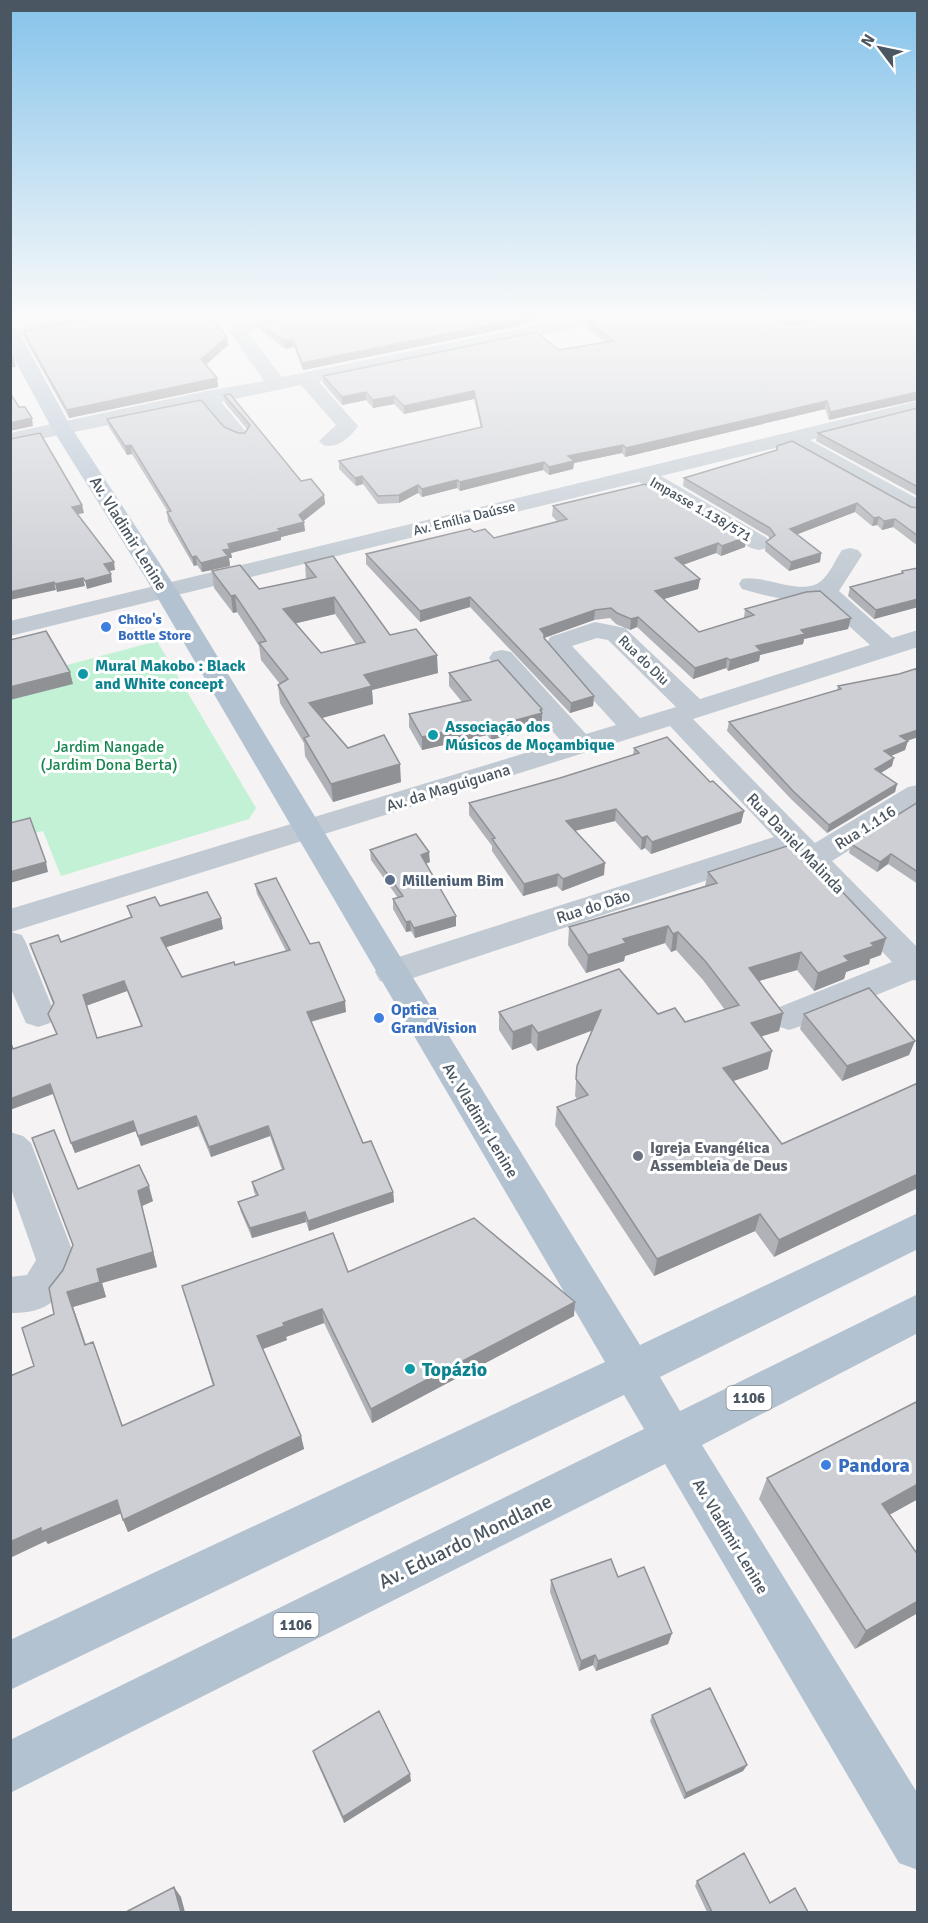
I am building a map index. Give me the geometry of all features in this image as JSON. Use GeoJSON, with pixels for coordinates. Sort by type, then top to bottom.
{"type":"FeatureCollection","features":[{"type":"Feature","properties":{"kind":"main road","name":"Av. Vladimir Lenine"},"geometry":{"type":"LineString","coordinates":[[49,405],[165,590],[392,972],[918,1844]]}},
{"type":"Feature","properties":{"kind":"main road"},"geometry":{"type":"LineString","coordinates":[[10,1666],[632,1370],[918,1230]]}},
{"type":"Feature","properties":{"kind":"main road","name":"Av. Eduardo Mondlane"},"geometry":{"type":"LineString","coordinates":[[10,1767],[672,1438],[918,1312]]}},
{"type":"Feature","properties":{"kind":"street"},"geometry":{"type":"LineString","coordinates":[[10,439],[169,405]]}},
{"type":"Feature","properties":{"kind":"street"},"geometry":{"type":"LineString","coordinates":[[213,405],[238,435]]}},
{"type":"Feature","properties":{"kind":"street"},"geometry":{"type":"LineString","coordinates":[[329,405],[348,426],[330,441]]}},
{"type":"Feature","properties":{"kind":"street","name":"Av. Emília Daússe"},"geometry":{"type":"LineString","coordinates":[[10,629],[918,407]]}},
{"type":"Feature","properties":{"kind":"street"},"geometry":{"type":"LineString","coordinates":[[791,438],[918,508]]}},
{"type":"Feature","properties":{"kind":"street","name":"Impasse 1.138/571"},"geometry":{"type":"LineString","coordinates":[[643,475],[759,543]]}},
{"type":"Feature","properties":{"kind":"street"},"geometry":{"type":"LineString","coordinates":[[751,584],[770,591],[824,590],[830,586],[850,555]]}},
{"type":"Feature","properties":{"kind":"street"},"geometry":{"type":"LineString","coordinates":[[824,590],[887,647]]}},
{"type":"Feature","properties":{"kind":"street","name":"Rua do Diu"},"geometry":{"type":"LineString","coordinates":[[634,728],[558,647],[559,642],[595,630],[616,633],[685,712]]}},
{"type":"Feature","properties":{"kind":"street","name":"Av. da Maguiguana"},"geometry":{"type":"LineString","coordinates":[[10,921],[580,746],[918,638]]}},
{"type":"Feature","properties":{"kind":"street"},"geometry":{"type":"LineString","coordinates":[[502,658],[580,746]]}},
{"type":"Feature","properties":{"kind":"street","name":"Rua Daniel Malinda"},"geometry":{"type":"LineString","coordinates":[[685,712],[802,850],[916,967]]}},
{"type":"Feature","properties":{"kind":"street","name":"Rua 1.116"},"geometry":{"type":"LineString","coordinates":[[802,850],[918,794]]}},
{"type":"Feature","properties":{"kind":"street","name":"Rua do Dão"},"geometry":{"type":"LineString","coordinates":[[392,972],[802,850]]}},
{"type":"Feature","properties":{"kind":"street"},"geometry":{"type":"LineString","coordinates":[[10,943],[38,1014]]}},
{"type":"Feature","properties":{"kind":"street"},"geometry":{"type":"LineString","coordinates":[[789,1017],[916,967]]}},
{"type":"Feature","properties":{"kind":"street"},"geometry":{"type":"LineString","coordinates":[[10,1147],[18,1154],[53,1246],[56,1260],[52,1275],[41,1289],[25,1296],[10,1296]]}},
{"type":"Feature","properties":{"kind":"green space","name":"Jardim Nangade (Jardim Dona Berta)"},"geometry":{"type":"Polygon","coordinates":[[[157,641],[256,808],[249,819],[61,876],[43,831],[11,839],[11,680],[157,641]]]}},
{"type":"Feature","properties":{"kind":"building"},"geometry":{"type":"Polygon","coordinates":[[[10,405],[25,407],[32,418],[10,423],[10,405]]]}},
{"type":"Feature","properties":{"kind":"building"},"geometry":{"type":"Polygon","coordinates":[[[64,405],[92,405],[67,410],[64,405]]]}},
{"type":"Feature","properties":{"kind":"building"},"geometry":{"type":"Polygon","coordinates":[[[178,405],[205,405],[224,427],[238,433],[245,433],[250,425],[232,405],[239,405],[301,481],[311,479],[324,495],[299,515],[304,522],[278,529],[280,531],[228,544],[230,549],[223,550],[228,556],[201,563],[196,556],[192,557],[167,512],[171,511],[131,445],[125,446],[107,419],[178,405]]]}},
{"type":"Feature","properties":{"kind":"building"},"geometry":{"type":"Polygon","coordinates":[[[477,405],[811,405],[626,448],[623,445],[568,456],[574,461],[549,467],[544,462],[422,489],[418,485],[399,495],[378,496],[362,476],[355,478],[339,461],[482,427],[477,405]]]}},
{"type":"Feature","properties":{"kind":"building"},"geometry":{"type":"Polygon","coordinates":[[[828,405],[862,405],[830,412],[828,405]]]}},
{"type":"Feature","properties":{"kind":"building"},"geometry":{"type":"Polygon","coordinates":[[[918,408],[918,487],[818,433],[918,408]]]}},
{"type":"Feature","properties":{"kind":"building"},"geometry":{"type":"Polygon","coordinates":[[[40,433],[82,505],[72,507],[114,562],[104,564],[111,574],[85,581],[83,578],[55,584],[54,582],[10,592],[10,439],[40,433]]]}},
{"type":"Feature","properties":{"kind":"building"},"geometry":{"type":"Polygon","coordinates":[[[792,441],[911,507],[918,508],[918,536],[895,519],[884,521],[879,517],[874,518],[857,503],[790,529],[821,553],[791,562],[766,542],[775,535],[770,528],[684,478],[777,450],[777,446],[792,441]]]}},
{"type":"Feature","properties":{"kind":"building"},"geometry":{"type":"Polygon","coordinates":[[[645,484],[650,488],[658,485],[746,537],[722,546],[718,543],[675,558],[700,579],[655,591],[699,632],[754,615],[745,609],[806,592],[820,591],[851,618],[801,630],[805,634],[756,646],[761,651],[695,668],[638,617],[631,619],[611,608],[595,610],[540,629],[544,638],[594,696],[571,703],[470,597],[420,611],[366,554],[470,529],[474,532],[485,529],[494,538],[567,519],[553,506],[645,484]]]}},
{"type":"Feature","properties":{"kind":"building"},"geometry":{"type":"Polygon","coordinates":[[[333,556],[390,635],[416,629],[437,655],[364,675],[372,686],[309,703],[348,748],[384,735],[400,764],[331,784],[304,738],[309,736],[278,685],[288,679],[259,643],[266,641],[235,595],[231,596],[212,571],[240,565],[259,589],[316,577],[305,563],[333,556]],[[334,597],[283,609],[321,653],[365,642],[334,597]]]}},
{"type":"Feature","properties":{"kind":"building"},"geometry":{"type":"Polygon","coordinates":[[[918,568],[918,599],[876,610],[850,587],[903,573],[902,571],[918,568]]]}},
{"type":"Feature","properties":{"kind":"building"},"geometry":{"type":"Polygon","coordinates":[[[46,631],[70,672],[10,687],[10,640],[46,631]]]}},
{"type":"Feature","properties":{"kind":"building"},"geometry":{"type":"Polygon","coordinates":[[[498,660],[542,709],[540,710],[542,713],[491,727],[487,722],[422,737],[409,714],[471,700],[449,673],[498,660]]]}},
{"type":"Feature","properties":{"kind":"building"},"geometry":{"type":"Polygon","coordinates":[[[918,668],[918,730],[900,736],[908,741],[884,751],[894,758],[875,769],[897,784],[829,825],[793,791],[729,722],[841,689],[838,686],[918,668]]]}},
{"type":"Feature","properties":{"kind":"building"},"geometry":{"type":"Polygon","coordinates":[[[667,737],[710,782],[713,781],[744,811],[652,842],[647,836],[642,838],[616,809],[566,821],[605,863],[563,879],[558,874],[524,884],[492,839],[495,838],[469,803],[639,753],[634,748],[667,737]]]}},
{"type":"Feature","properties":{"kind":"building"},"geometry":{"type":"Polygon","coordinates":[[[918,802],[918,872],[891,854],[880,862],[851,844],[918,802]]]}},
{"type":"Feature","properties":{"kind":"building"},"geometry":{"type":"Polygon","coordinates":[[[30,818],[46,862],[10,872],[10,823],[30,818]]]}},
{"type":"Feature","properties":{"kind":"building"},"geometry":{"type":"Polygon","coordinates":[[[416,834],[429,852],[421,855],[456,916],[414,928],[410,921],[406,922],[393,899],[403,896],[370,850],[416,834]]]}},
{"type":"Feature","properties":{"kind":"building"},"geometry":{"type":"Polygon","coordinates":[[[796,843],[886,938],[871,943],[874,946],[844,956],[849,961],[818,973],[801,952],[749,968],[783,1013],[751,1023],[772,1051],[723,1068],[782,1144],[918,1083],[918,1174],[779,1240],[760,1214],[657,1259],[557,1107],[588,1095],[576,1079],[577,1066],[601,1010],[538,1033],[532,1025],[513,1032],[499,1012],[619,969],[658,1014],[675,1008],[685,1022],[739,1005],[706,962],[678,932],[673,934],[668,926],[623,939],[626,943],[588,955],[569,927],[717,883],[708,872],[796,843]]]}},
{"type":"Feature","properties":{"kind":"building"},"geometry":{"type":"Polygon","coordinates":[[[276,878],[310,944],[319,942],[345,1001],[307,1012],[363,1143],[371,1141],[393,1192],[308,1221],[305,1212],[250,1228],[238,1202],[258,1195],[252,1182],[284,1169],[268,1126],[209,1147],[196,1116],[138,1136],[133,1121],[71,1143],[50,1084],[10,1099],[10,1041],[13,1049],[57,1034],[48,1014],[54,1003],[30,944],[58,935],[61,942],[132,917],[127,906],[155,897],[160,906],[207,892],[221,918],[161,938],[182,977],[234,962],[235,965],[290,950],[255,884],[276,878]],[[124,981],[83,995],[97,1038],[142,1026],[124,981]]]}},
{"type":"Feature","properties":{"kind":"building"},"geometry":{"type":"Polygon","coordinates":[[[869,988],[915,1041],[847,1066],[804,1014],[869,988]]]}},
{"type":"Feature","properties":{"kind":"building"},"geometry":{"type":"Polygon","coordinates":[[[54,1130],[78,1189],[139,1165],[149,1186],[138,1191],[153,1252],[97,1269],[100,1282],[67,1292],[85,1345],[93,1342],[122,1426],[214,1385],[182,1286],[333,1233],[348,1272],[474,1218],[575,1302],[371,1409],[322,1309],[283,1323],[284,1326],[257,1336],[301,1436],[123,1520],[117,1500],[41,1532],[41,1528],[10,1542],[10,1376],[34,1366],[22,1328],[54,1314],[49,1288],[63,1270],[73,1245],[32,1138],[54,1130]]]}},
{"type":"Feature","properties":{"kind":"building"},"geometry":{"type":"Polygon","coordinates":[[[918,1401],[918,1484],[882,1504],[918,1555],[918,1601],[866,1631],[767,1478],[918,1401]]]}},
{"type":"Feature","properties":{"kind":"building"},"geometry":{"type":"Polygon","coordinates":[[[611,1559],[618,1577],[644,1567],[672,1633],[598,1661],[595,1655],[581,1661],[551,1580],[611,1559]]]}},
{"type":"Feature","properties":{"kind":"building"},"geometry":{"type":"Polygon","coordinates":[[[710,1688],[747,1765],[686,1793],[652,1715],[710,1688]]]}},
{"type":"Feature","properties":{"kind":"building"},"geometry":{"type":"Polygon","coordinates":[[[379,1711],[410,1774],[343,1817],[313,1751],[379,1711]]]}},
{"type":"Feature","properties":{"kind":"building"},"geometry":{"type":"Polygon","coordinates":[[[744,1853],[770,1903],[795,1888],[808,1912],[712,1912],[697,1881],[744,1853]]]}},
{"type":"Feature","properties":{"kind":"building"},"geometry":{"type":"Polygon","coordinates":[[[174,1887],[181,1912],[126,1912],[174,1887]]]}},
{"type":"Feature","properties":{"kind":"place","name":"Chico's Bottle Store"},"geometry":{"type":"Point","coordinates":[106,627]}},
{"type":"Feature","properties":{"kind":"place","name":"Mural Makobo : Black and White concept"},"geometry":{"type":"Point","coordinates":[83,674]}},
{"type":"Feature","properties":{"kind":"place","name":"Associação dos Músicos de Moçambique"},"geometry":{"type":"Point","coordinates":[433,735]}},
{"type":"Feature","properties":{"kind":"place","name":"Millenium Bim"},"geometry":{"type":"Point","coordinates":[390,880]}},
{"type":"Feature","properties":{"kind":"place","name":"Optica GrandVision"},"geometry":{"type":"Point","coordinates":[379,1018]}},
{"type":"Feature","properties":{"kind":"place","name":"Igreja Evangélica Assembleia de Deus"},"geometry":{"type":"Point","coordinates":[638,1156]}},
{"type":"Feature","properties":{"kind":"place","name":"Topázio"},"geometry":{"type":"Point","coordinates":[410,1369]}},
{"type":"Feature","properties":{"kind":"place","name":"Pandora"},"geometry":{"type":"Point","coordinates":[826,1465]}}]}
